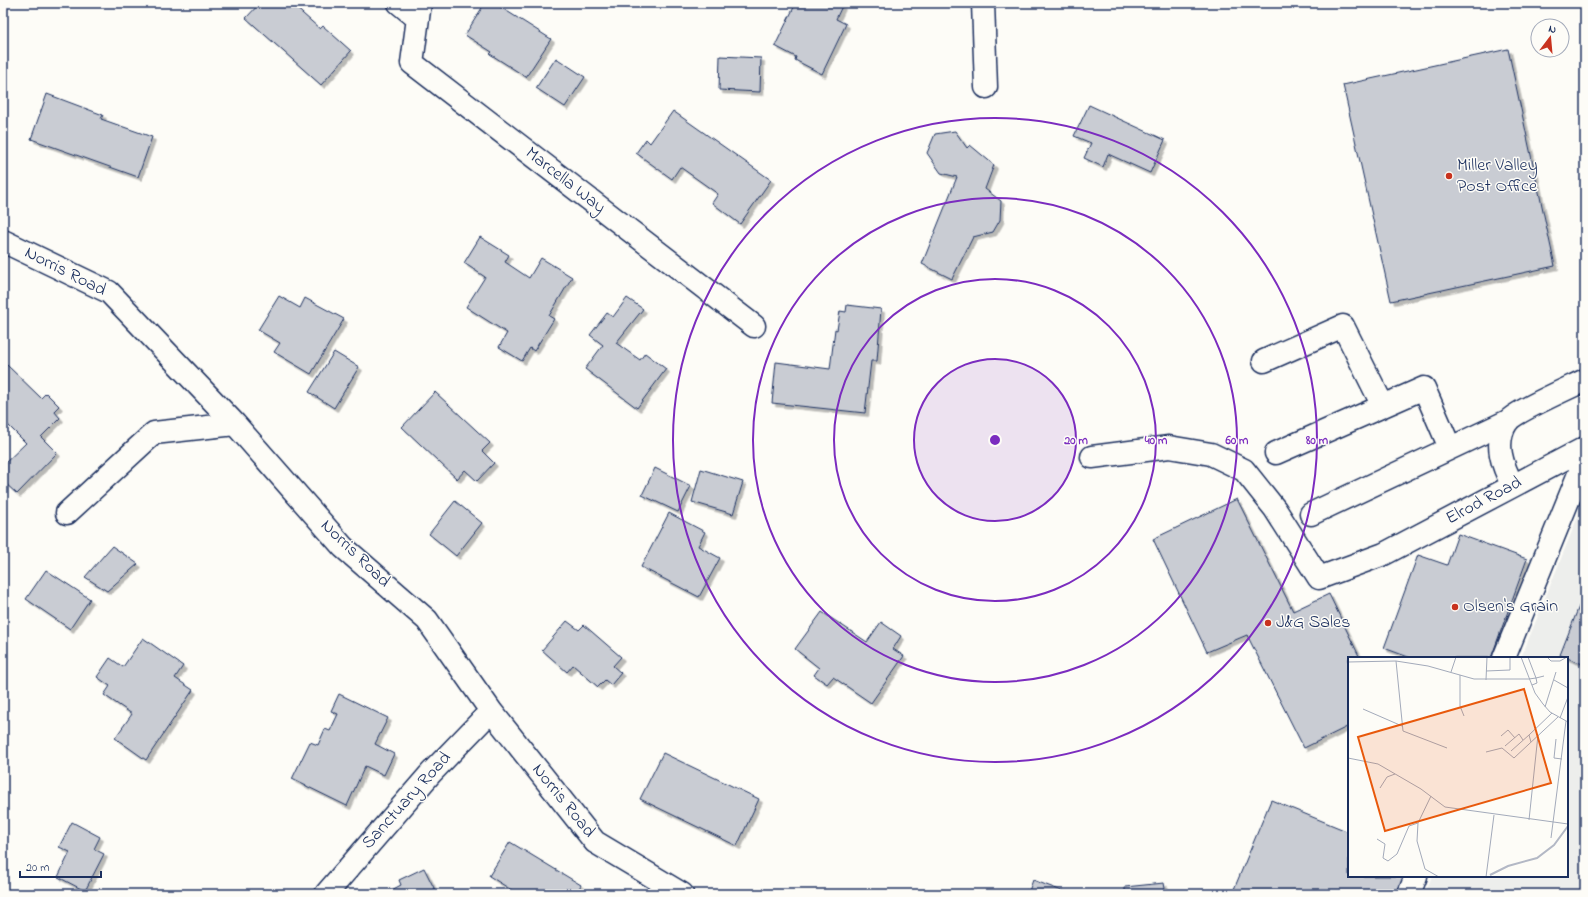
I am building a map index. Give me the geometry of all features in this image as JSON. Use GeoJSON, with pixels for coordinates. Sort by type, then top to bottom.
{"type":"FeatureCollection","features":[{"type":"Feature","properties":{"kind":"street"},"geometry":{"type":"LineString","coordinates":[[399,3],[419,10]]}},
{"type":"Feature","properties":{"kind":"street"},"geometry":{"type":"LineString","coordinates":[[983,3],[986,87]]}},
{"type":"Feature","properties":{"kind":"street","name":"Marcella Way"},"geometry":{"type":"LineString","coordinates":[[419,10],[412,62],[754,326]]}},
{"type":"Feature","properties":{"kind":"street","name":"Norris Road"},"geometry":{"type":"LineString","coordinates":[[3,241],[109,292],[234,424],[342,547],[427,620],[491,711],[595,842],[682,894]]}},
{"type":"Feature","properties":{"kind":"street"},"geometry":{"type":"LineString","coordinates":[[1264,361],[1343,326],[1383,406]]}},
{"type":"Feature","properties":{"kind":"street"},"geometry":{"type":"LineString","coordinates":[[1311,514],[1508,420],[1528,408],[1585,380]]}},
{"type":"Feature","properties":{"kind":"street"},"geometry":{"type":"LineString","coordinates":[[1276,453],[1424,388],[1450,448]]}},
{"type":"Feature","properties":{"kind":"street"},"geometry":{"type":"LineString","coordinates":[[1508,420],[1502,431],[1500,456],[1503,467],[1513,486]]}},
{"type":"Feature","properties":{"kind":"street"},"geometry":{"type":"LineString","coordinates":[[67,512],[154,433],[234,424]]}},
{"type":"Feature","properties":{"kind":"street","name":"Elrod Road"},"geometry":{"type":"LineString","coordinates":[[1092,457],[1169,446],[1211,454],[1244,470],[1276,509],[1320,578],[1384,554],[1585,448]]}},
{"type":"Feature","properties":{"kind":"street"},"geometry":{"type":"LineString","coordinates":[[1504,657],[1585,459]]}},
{"type":"Feature","properties":{"kind":"street","name":"Sanctuary Road"},"geometry":{"type":"LineString","coordinates":[[326,894],[431,773],[491,711]]}},
{"type":"Feature","properties":{"kind":"street"},"geometry":{"type":"LineString","coordinates":[[1409,894],[1416,877]]}},
{"type":"Feature","properties":{"kind":"shaded area"},"geometry":{"type":"Polygon","coordinates":[[[1585,499],[1585,894],[1425,894],[1432,877],[1568,877],[1568,657],[1521,657],[1585,499]]]}},
{"type":"Feature","properties":{"kind":"building"},"geometry":{"type":"Polygon","coordinates":[[[260,3],[297,3],[294,6],[320,29],[323,26],[351,51],[321,85],[246,18],[260,3]]]}},
{"type":"Feature","properties":{"kind":"building"},"geometry":{"type":"Polygon","coordinates":[[[485,3],[494,3],[551,39],[526,77],[490,54],[492,52],[465,35],[485,3]]]}},
{"type":"Feature","properties":{"kind":"building"},"geometry":{"type":"Polygon","coordinates":[[[796,3],[835,3],[842,6],[836,19],[846,24],[822,74],[795,60],[796,57],[775,46],[796,3]]]}},
{"type":"Feature","properties":{"kind":"building","name":"Miller Valley Post Office"},"geometry":{"type":"Polygon","coordinates":[[[1508,49],[1555,266],[1391,301],[1343,85],[1508,49]]]}},
{"type":"Feature","properties":{"kind":"building"},"geometry":{"type":"Polygon","coordinates":[[[720,56],[761,58],[760,92],[719,90],[720,56]]]}},
{"type":"Feature","properties":{"kind":"building"},"geometry":{"type":"Polygon","coordinates":[[[556,58],[585,77],[565,107],[536,88],[556,58]]]}},
{"type":"Feature","properties":{"kind":"building"},"geometry":{"type":"Polygon","coordinates":[[[47,94],[103,115],[101,119],[152,137],[138,177],[31,139],[47,94]]]}},
{"type":"Feature","properties":{"kind":"building"},"geometry":{"type":"Polygon","coordinates":[[[1089,105],[1165,140],[1150,173],[1108,154],[1103,167],[1084,158],[1091,143],[1074,136],[1089,105]]]}},
{"type":"Feature","properties":{"kind":"building"},"geometry":{"type":"Polygon","coordinates":[[[673,111],[771,180],[740,224],[712,203],[718,194],[680,167],[672,179],[636,153],[646,139],[650,143],[673,111]]]}},
{"type":"Feature","properties":{"kind":"building"},"geometry":{"type":"Polygon","coordinates":[[[955,131],[967,148],[970,145],[994,165],[985,189],[1001,201],[1000,220],[993,232],[973,237],[952,279],[922,264],[957,177],[941,173],[927,153],[935,134],[955,131]]]}},
{"type":"Feature","properties":{"kind":"building"},"geometry":{"type":"Polygon","coordinates":[[[480,237],[509,255],[505,262],[529,278],[541,258],[572,277],[549,316],[554,319],[534,351],[530,348],[522,361],[499,347],[507,333],[466,307],[485,277],[464,263],[480,237]]]}},
{"type":"Feature","properties":{"kind":"building"},"geometry":{"type":"Polygon","coordinates":[[[279,296],[300,308],[305,298],[344,319],[311,374],[274,352],[280,343],[258,330],[279,296]]]}},
{"type":"Feature","properties":{"kind":"building"},"geometry":{"type":"Polygon","coordinates":[[[627,298],[643,309],[616,343],[640,360],[645,353],[666,369],[637,408],[585,369],[603,345],[590,335],[607,313],[613,317],[627,298]]]}},
{"type":"Feature","properties":{"kind":"building"},"geometry":{"type":"Polygon","coordinates":[[[847,305],[881,309],[877,361],[871,361],[865,413],[772,403],[776,362],[830,369],[835,329],[837,330],[840,311],[846,312],[847,305]]]}},
{"type":"Feature","properties":{"kind":"building"},"geometry":{"type":"Polygon","coordinates":[[[334,352],[359,367],[334,408],[309,392],[334,352]]]}},
{"type":"Feature","properties":{"kind":"building"},"geometry":{"type":"Polygon","coordinates":[[[7,365],[41,398],[46,393],[59,406],[54,411],[60,418],[41,437],[57,453],[17,494],[3,481],[3,465],[26,443],[3,420],[3,368],[7,365]]]}},
{"type":"Feature","properties":{"kind":"building"},"geometry":{"type":"Polygon","coordinates":[[[435,392],[490,443],[482,451],[494,463],[477,481],[465,470],[457,479],[402,427],[435,392]]]}},
{"type":"Feature","properties":{"kind":"building"},"geometry":{"type":"Polygon","coordinates":[[[655,468],[691,486],[678,512],[642,495],[655,468]]]}},
{"type":"Feature","properties":{"kind":"building"},"geometry":{"type":"Polygon","coordinates":[[[701,469],[743,482],[733,514],[692,502],[701,469]]]}},
{"type":"Feature","properties":{"kind":"building","name":"J&G Sales"},"geometry":{"type":"Polygon","coordinates":[[[1237,499],[1293,611],[1329,594],[1360,657],[1348,657],[1348,726],[1304,748],[1247,635],[1207,652],[1153,539],[1237,499]]]}},
{"type":"Feature","properties":{"kind":"building"},"geometry":{"type":"Polygon","coordinates":[[[455,501],[482,523],[456,556],[429,534],[455,501]]]}},
{"type":"Feature","properties":{"kind":"building"},"geometry":{"type":"Polygon","coordinates":[[[669,513],[705,532],[698,546],[720,558],[699,597],[641,567],[669,513]]]}},
{"type":"Feature","properties":{"kind":"building","name":"Olsen's Grain"},"geometry":{"type":"Polygon","coordinates":[[[1458,534],[1527,559],[1491,657],[1408,657],[1384,648],[1418,555],[1447,565],[1458,534]]]}},
{"type":"Feature","properties":{"kind":"building"},"geometry":{"type":"Polygon","coordinates":[[[112,546],[138,564],[107,591],[85,577],[112,546]]]}},
{"type":"Feature","properties":{"kind":"building"},"geometry":{"type":"Polygon","coordinates":[[[46,570],[90,599],[70,629],[26,599],[46,570]]]}},
{"type":"Feature","properties":{"kind":"building"},"geometry":{"type":"Polygon","coordinates":[[[1585,591],[1585,665],[1560,655],[1585,591]]]}},
{"type":"Feature","properties":{"kind":"building"},"geometry":{"type":"Polygon","coordinates":[[[822,612],[867,642],[881,622],[901,636],[893,649],[904,656],[871,703],[833,677],[827,684],[814,675],[819,668],[795,649],[822,612]]]}},
{"type":"Feature","properties":{"kind":"building"},"geometry":{"type":"Polygon","coordinates":[[[567,621],[579,630],[584,625],[621,657],[613,666],[621,673],[611,685],[605,680],[598,687],[573,665],[567,672],[542,650],[567,621]]]}},
{"type":"Feature","properties":{"kind":"building"},"geometry":{"type":"Polygon","coordinates":[[[143,638],[183,666],[175,678],[193,690],[146,760],[115,738],[132,714],[104,695],[110,686],[97,677],[110,658],[123,667],[143,638]]]}},
{"type":"Feature","properties":{"kind":"building"},"geometry":{"type":"Polygon","coordinates":[[[339,694],[388,718],[375,744],[394,754],[384,775],[365,766],[347,806],[292,779],[310,742],[318,745],[325,729],[330,731],[338,714],[331,711],[339,694]]]}},
{"type":"Feature","properties":{"kind":"building"},"geometry":{"type":"Polygon","coordinates":[[[663,753],[759,799],[737,846],[640,799],[663,753]]]}},
{"type":"Feature","properties":{"kind":"building"},"geometry":{"type":"Polygon","coordinates":[[[1271,800],[1348,832],[1348,877],[1404,877],[1396,894],[1232,894],[1271,800]]]}},
{"type":"Feature","properties":{"kind":"building"},"geometry":{"type":"Polygon","coordinates":[[[72,822],[100,837],[94,849],[104,854],[85,891],[58,877],[70,852],[59,847],[72,822]]]}},
{"type":"Feature","properties":{"kind":"building"},"geometry":{"type":"Polygon","coordinates":[[[510,842],[581,885],[576,894],[518,894],[489,876],[510,842]]]}},
{"type":"Feature","properties":{"kind":"building"},"geometry":{"type":"Polygon","coordinates":[[[424,868],[437,894],[384,894],[401,885],[399,880],[424,868]]]}},
{"type":"Feature","properties":{"kind":"building"},"geometry":{"type":"Polygon","coordinates":[[[1033,880],[1070,894],[1024,894],[1026,890],[1029,891],[1033,880]]]}},
{"type":"Feature","properties":{"kind":"building"},"geometry":{"type":"Polygon","coordinates":[[[1164,883],[1166,894],[1125,894],[1125,887],[1164,883]]]}},
{"type":"Feature","properties":{"kind":"place","name":"Miller Valley Post Office"},"geometry":{"type":"Point","coordinates":[1449,176]}},
{"type":"Feature","properties":{"kind":"place","name":"Olsen's Grain"},"geometry":{"type":"Point","coordinates":[1455,607]}},
{"type":"Feature","properties":{"kind":"place","name":"J&G Sales"},"geometry":{"type":"Point","coordinates":[1268,623]}}]}
